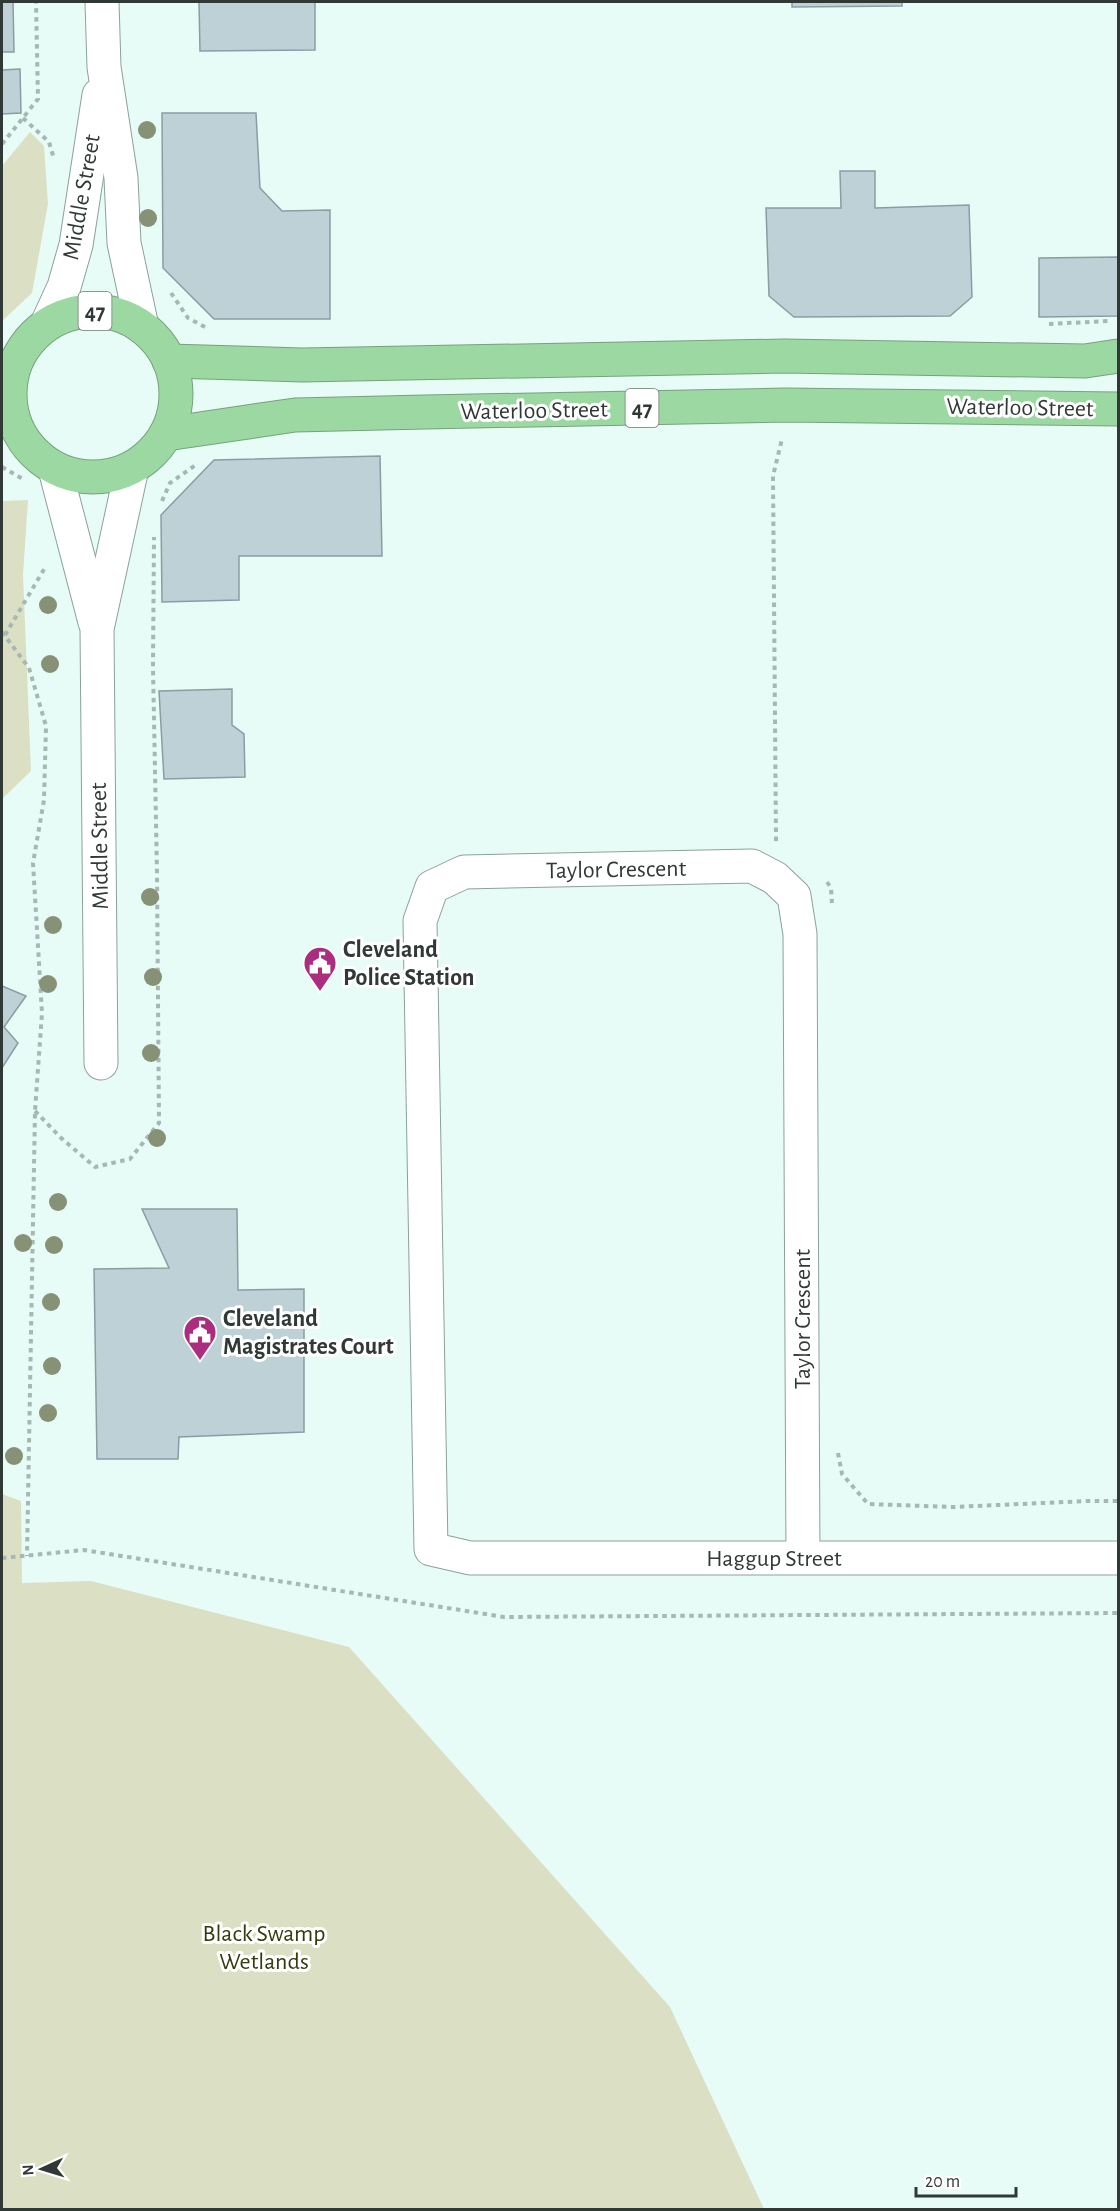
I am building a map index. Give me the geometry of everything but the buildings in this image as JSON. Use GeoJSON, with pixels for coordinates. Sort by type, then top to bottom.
{"type":"FeatureCollection","features":[{"type":"Feature","properties":{"kind":"highway","name":"47"},"geometry":{"type":"LineString","coordinates":[[95,310],[120,315],[142,327],[158,342],[169,361],[176,385],[175,410],[166,434],[151,454],[132,468],[106,477],[80,477],[55,469],[32,451],[9,427],[12,354],[47,324],[70,313],[95,310]]}},
{"type":"Feature","properties":{"kind":"highway","name":"Waterloo Street"},"geometry":{"type":"LineString","coordinates":[[169,361],[302,365],[784,356],[1093,361],[1119,356]]}},
{"type":"Feature","properties":{"kind":"highway","name":"Waterloo Street"},"geometry":{"type":"LineString","coordinates":[[166,434],[295,415],[786,405],[1119,410]]}},
{"type":"Feature","properties":{"kind":"street","name":"Middle Street"},"geometry":{"type":"LineString","coordinates":[[102,2],[104,67],[121,178],[124,243],[142,327]]}},
{"type":"Feature","properties":{"kind":"street","name":"Middle Street"},"geometry":{"type":"LineString","coordinates":[[47,324],[64,287],[76,245],[84,179],[104,67]]}},
{"type":"Feature","properties":{"kind":"street","name":"Middle Street"},"geometry":{"type":"LineString","coordinates":[[101,1064],[97,629],[132,468]]}},
{"type":"Feature","properties":{"kind":"street","name":"Middle Street"},"geometry":{"type":"LineString","coordinates":[[55,469],[97,629]]}},
{"type":"Feature","properties":{"kind":"street","name":"Taylor Crescent"},"geometry":{"type":"LineString","coordinates":[[431,1549],[420,921],[432,886],[464,872],[752,866],[776,878],[794,896],[800,934],[803,1558]]}},
{"type":"Feature","properties":{"kind":"street","name":"Haggup Street"},"geometry":{"type":"LineString","coordinates":[[431,1549],[470,1558],[1119,1558]]}},
{"type":"Feature","properties":{"kind":"path"},"geometry":{"type":"LineString","coordinates":[[2,144],[38,99],[36,2]]}},
{"type":"Feature","properties":{"kind":"path"},"geometry":{"type":"LineString","coordinates":[[170,292],[188,318],[206,328]]}},
{"type":"Feature","properties":{"kind":"path"},"geometry":{"type":"LineString","coordinates":[[776,878],[773,476],[781,447],[786,405]]}},
{"type":"Feature","properties":{"kind":"path"},"geometry":{"type":"LineString","coordinates":[[159,508],[170,483],[196,465],[205,462]]}},
{"type":"Feature","properties":{"kind":"path"},"geometry":{"type":"LineString","coordinates":[[35,1111],[60,1137],[95,1167],[130,1159],[159,1123],[153,667],[154,527]]}},
{"type":"Feature","properties":{"kind":"path"},"geometry":{"type":"LineString","coordinates":[[27,1556],[35,1111],[42,1013],[33,863],[44,800],[46,726],[29,668],[3,633],[49,561]]}},
{"type":"Feature","properties":{"kind":"path"},"geometry":{"type":"LineString","coordinates":[[776,840],[786,846]]}},
{"type":"Feature","properties":{"kind":"path"},"geometry":{"type":"LineString","coordinates":[[825,880],[831,888],[832,910]]}},
{"type":"Feature","properties":{"kind":"path"},"geometry":{"type":"LineString","coordinates":[[837,1445],[842,1474],[868,1504],[953,1507],[1119,1501]]}},
{"type":"Feature","properties":{"kind":"path"},"geometry":{"type":"LineString","coordinates":[[2,1558],[84,1550],[504,1617],[1119,1613]]}},
{"type":"Feature","properties":{"kind":"green space"},"geometry":{"type":"Polygon","coordinates":[[[30,132],[44,146],[48,204],[32,293],[2,321],[2,166],[30,132]]]}},
{"type":"Feature","properties":{"kind":"green space"},"geometry":{"type":"Polygon","coordinates":[[[28,500],[23,575],[31,771],[2,799],[2,501],[28,500]]]}},
{"type":"Feature","properties":{"kind":"green space","name":"Black Swamp Wetlands"},"geometry":{"type":"Polygon","coordinates":[[[2,1494],[21,1501],[22,1583],[91,1581],[349,1647],[670,2007],[764,2209],[2,2209],[2,1494]]]}},
{"type":"Feature","properties":{"kind":"place","name":"Cleveland Police Station"},"geometry":{"type":"Point","coordinates":[320,992]}},
{"type":"Feature","properties":{"kind":"place","name":"Cleveland Magistrates Court"},"geometry":{"type":"Point","coordinates":[200,1361]}}]}
